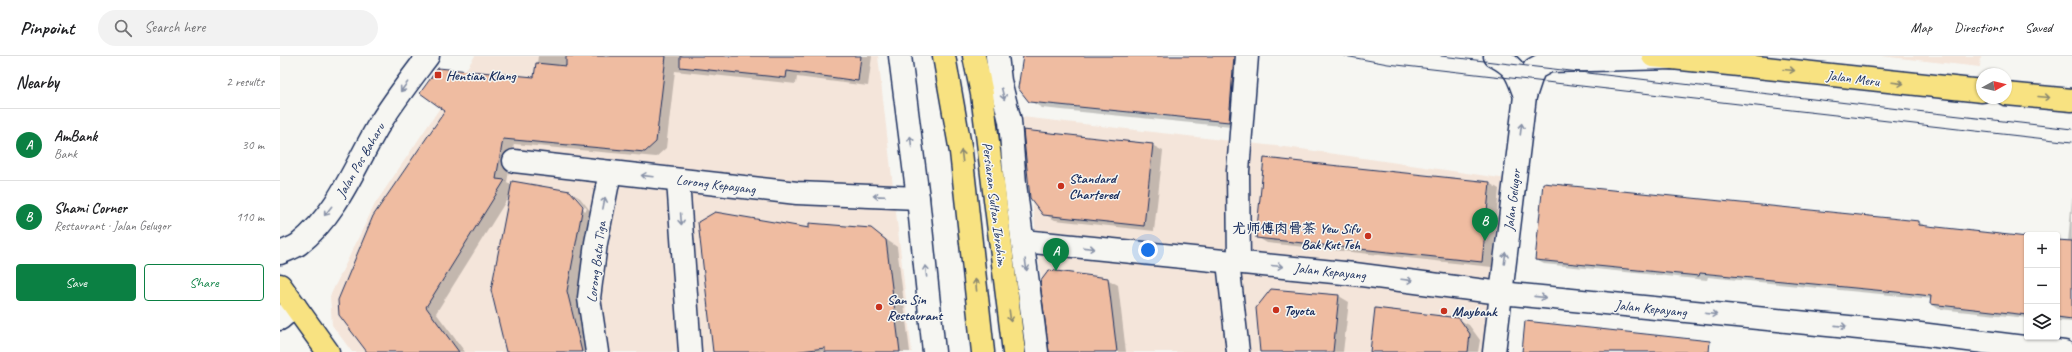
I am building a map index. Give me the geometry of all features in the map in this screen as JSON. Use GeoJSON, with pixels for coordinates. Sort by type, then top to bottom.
{"type":"FeatureCollection","features":[{"type":"Feature","properties":{"kind":"highway","name":"Persiaran Sultan Ibrahim"},"geometry":{"type":"LineString","coordinates":[[944,56],[962,152],[982,352]]}},
{"type":"Feature","properties":{"kind":"highway","name":"Persiaran Sultan Ibrahim"},"geometry":{"type":"LineString","coordinates":[[974,56],[982,94],[1014,352]]}},
{"type":"Feature","properties":{"kind":"highway","name":"Jalan Meru"},"geometry":{"type":"LineString","coordinates":[[1663,57],[1762,62],[1976,90]]}},
{"type":"Feature","properties":{"kind":"highway"},"geometry":{"type":"LineString","coordinates":[[2012,95],[2072,100]]}},
{"type":"Feature","properties":{"kind":"highway"},"geometry":{"type":"LineString","coordinates":[[280,285],[287,312],[328,352]]}},
{"type":"Feature","properties":{"kind":"street","name":"Jalan Pos Baharu"},"geometry":{"type":"LineString","coordinates":[[280,253],[299,244],[321,221],[344,192],[376,130],[396,98],[428,56]]}},
{"type":"Feature","properties":{"kind":"street"},"geometry":{"type":"LineString","coordinates":[[900,56],[918,198],[934,352]]}},
{"type":"Feature","properties":{"kind":"street"},"geometry":{"type":"LineString","coordinates":[[997,56],[1000,81],[1010,121],[1037,352]]}},
{"type":"Feature","properties":{"kind":"street"},"geometry":{"type":"LineString","coordinates":[[1238,352],[1233,262],[1247,56]]}},
{"type":"Feature","properties":{"kind":"street"},"geometry":{"type":"LineString","coordinates":[[1495,56],[1509,63],[1517,74],[1525,96]]}},
{"type":"Feature","properties":{"kind":"street","name":"Jalan Gelugor"},"geometry":{"type":"LineString","coordinates":[[1494,352],[1525,96],[1534,69],[1549,61],[1663,57]]}},
{"type":"Feature","properties":{"kind":"street","name":"Lorong Kepayang"},"geometry":{"type":"LineString","coordinates":[[514,161],[797,193],[918,198]]}},
{"type":"Feature","properties":{"kind":"street","name":"Lorong Batu Tiga"},"geometry":{"type":"LineString","coordinates":[[597,352],[588,298],[596,243],[610,172]]}},
{"type":"Feature","properties":{"kind":"street"},"geometry":{"type":"LineString","coordinates":[[678,180],[690,352]]}},
{"type":"Feature","properties":{"kind":"street","name":"Jalan Kepayang"},"geometry":{"type":"LineString","coordinates":[[1023,241],[1354,274],[1501,293],[1920,334],[2064,352]]}},
{"type":"Feature","properties":{"kind":"shaded area"},"geometry":{"type":"Polygon","coordinates":[[[475,56],[878,56],[912,352],[352,352],[332,325],[330,296],[375,204],[475,56]]]}},
{"type":"Feature","properties":{"kind":"shaded area"},"geometry":{"type":"Polygon","coordinates":[[[1881,56],[1981,56],[1980,67],[1881,56]]]}},
{"type":"Feature","properties":{"kind":"shaded area"},"geometry":{"type":"Polygon","coordinates":[[[1022,117],[1301,149],[1507,179],[1486,352],[1050,352],[1022,117]]]}},
{"type":"Feature","properties":{"kind":"building"},"geometry":{"type":"Polygon","coordinates":[[[566,56],[666,56],[656,142],[645,152],[503,139],[496,179],[505,180],[426,307],[459,352],[367,352],[339,315],[338,300],[373,216],[445,111],[420,93],[438,68],[534,77],[536,63],[566,66],[566,56]]]}},
{"type":"Feature","properties":{"kind":"building"},"geometry":{"type":"Polygon","coordinates":[[[680,56],[861,56],[858,81],[787,71],[786,78],[680,67],[680,56]]]}},
{"type":"Feature","properties":{"kind":"building"},"geometry":{"type":"Polygon","coordinates":[[[1023,56],[1234,56],[1229,122],[1029,102],[1018,88],[1023,56]]]}},
{"type":"Feature","properties":{"kind":"building"},"geometry":{"type":"Polygon","coordinates":[[[1023,130],[1153,144],[1144,226],[1043,215],[1030,198],[1023,130]]]}},
{"type":"Feature","properties":{"kind":"building"},"geometry":{"type":"Polygon","coordinates":[[[1264,158],[1490,182],[1482,262],[1256,238],[1264,158]]]}},
{"type":"Feature","properties":{"kind":"building"},"geometry":{"type":"Polygon","coordinates":[[[512,181],[570,191],[583,206],[567,291],[582,352],[506,352],[491,290],[512,181]]]}},
{"type":"Feature","properties":{"kind":"building"},"geometry":{"type":"Polygon","coordinates":[[[1543,183],[1919,221],[1919,225],[2024,237],[2024,315],[1930,304],[1931,296],[1896,292],[1700,273],[1699,276],[1535,260],[1543,183]]]}},
{"type":"Feature","properties":{"kind":"building"},"geometry":{"type":"Polygon","coordinates":[[[715,212],[809,228],[809,223],[871,228],[886,240],[900,352],[825,352],[825,348],[792,352],[713,352],[698,222],[715,212]]]}},
{"type":"Feature","properties":{"kind":"building"},"geometry":{"type":"Polygon","coordinates":[[[2060,240],[2072,241],[2072,319],[2060,317],[2060,240]]]}},
{"type":"Feature","properties":{"kind":"building"},"geometry":{"type":"Polygon","coordinates":[[[1049,270],[1108,278],[1117,352],[1049,352],[1040,282],[1049,270]]]}},
{"type":"Feature","properties":{"kind":"building"},"geometry":{"type":"Polygon","coordinates":[[[1271,289],[1339,295],[1333,352],[1260,352],[1256,308],[1271,289]]]}},
{"type":"Feature","properties":{"kind":"building"},"geometry":{"type":"Polygon","coordinates":[[[1375,308],[1459,318],[1470,334],[1468,352],[1370,352],[1375,308]]]}},
{"type":"Feature","properties":{"kind":"building"},"geometry":{"type":"Polygon","coordinates":[[[1525,321],[1710,341],[1709,352],[1522,352],[1525,321]]]}},
{"type":"Feature","properties":{"kind":"tram line"},"geometry":{"type":"LineString","coordinates":[[1345,56],[1388,64],[2072,142]]}},
{"type":"Feature","properties":{"kind":"tram line"},"geometry":{"type":"LineString","coordinates":[[1441,56],[2072,129]]}},
{"type":"Feature","properties":{"kind":"place","name":"Hentian Klang"},"geometry":{"type":"Point","coordinates":[438,75]}},
{"type":"Feature","properties":{"kind":"place","name":"Standard Chartered"},"geometry":{"type":"Point","coordinates":[1061,186]}},
{"type":"Feature","properties":{"kind":"place","name":"尤师傅肉骨茶 Yew Sifu Bak Kut Teh"},"geometry":{"type":"Point","coordinates":[1368,236]}},
{"type":"Feature","properties":{"kind":"place","name":"Shami Corner"},"geometry":{"type":"Point","coordinates":[1485,241]}},
{"type":"Feature","properties":{"kind":"place","name":"AmBank"},"geometry":{"type":"Point","coordinates":[1056,271]}},
{"type":"Feature","properties":{"kind":"place","name":"San Sin Restaurant"},"geometry":{"type":"Point","coordinates":[879,307]}},
{"type":"Feature","properties":{"kind":"place","name":"Toyota"},"geometry":{"type":"Point","coordinates":[1276,310]}},
{"type":"Feature","properties":{"kind":"place","name":"Maybank"},"geometry":{"type":"Point","coordinates":[1444,311]}}]}
